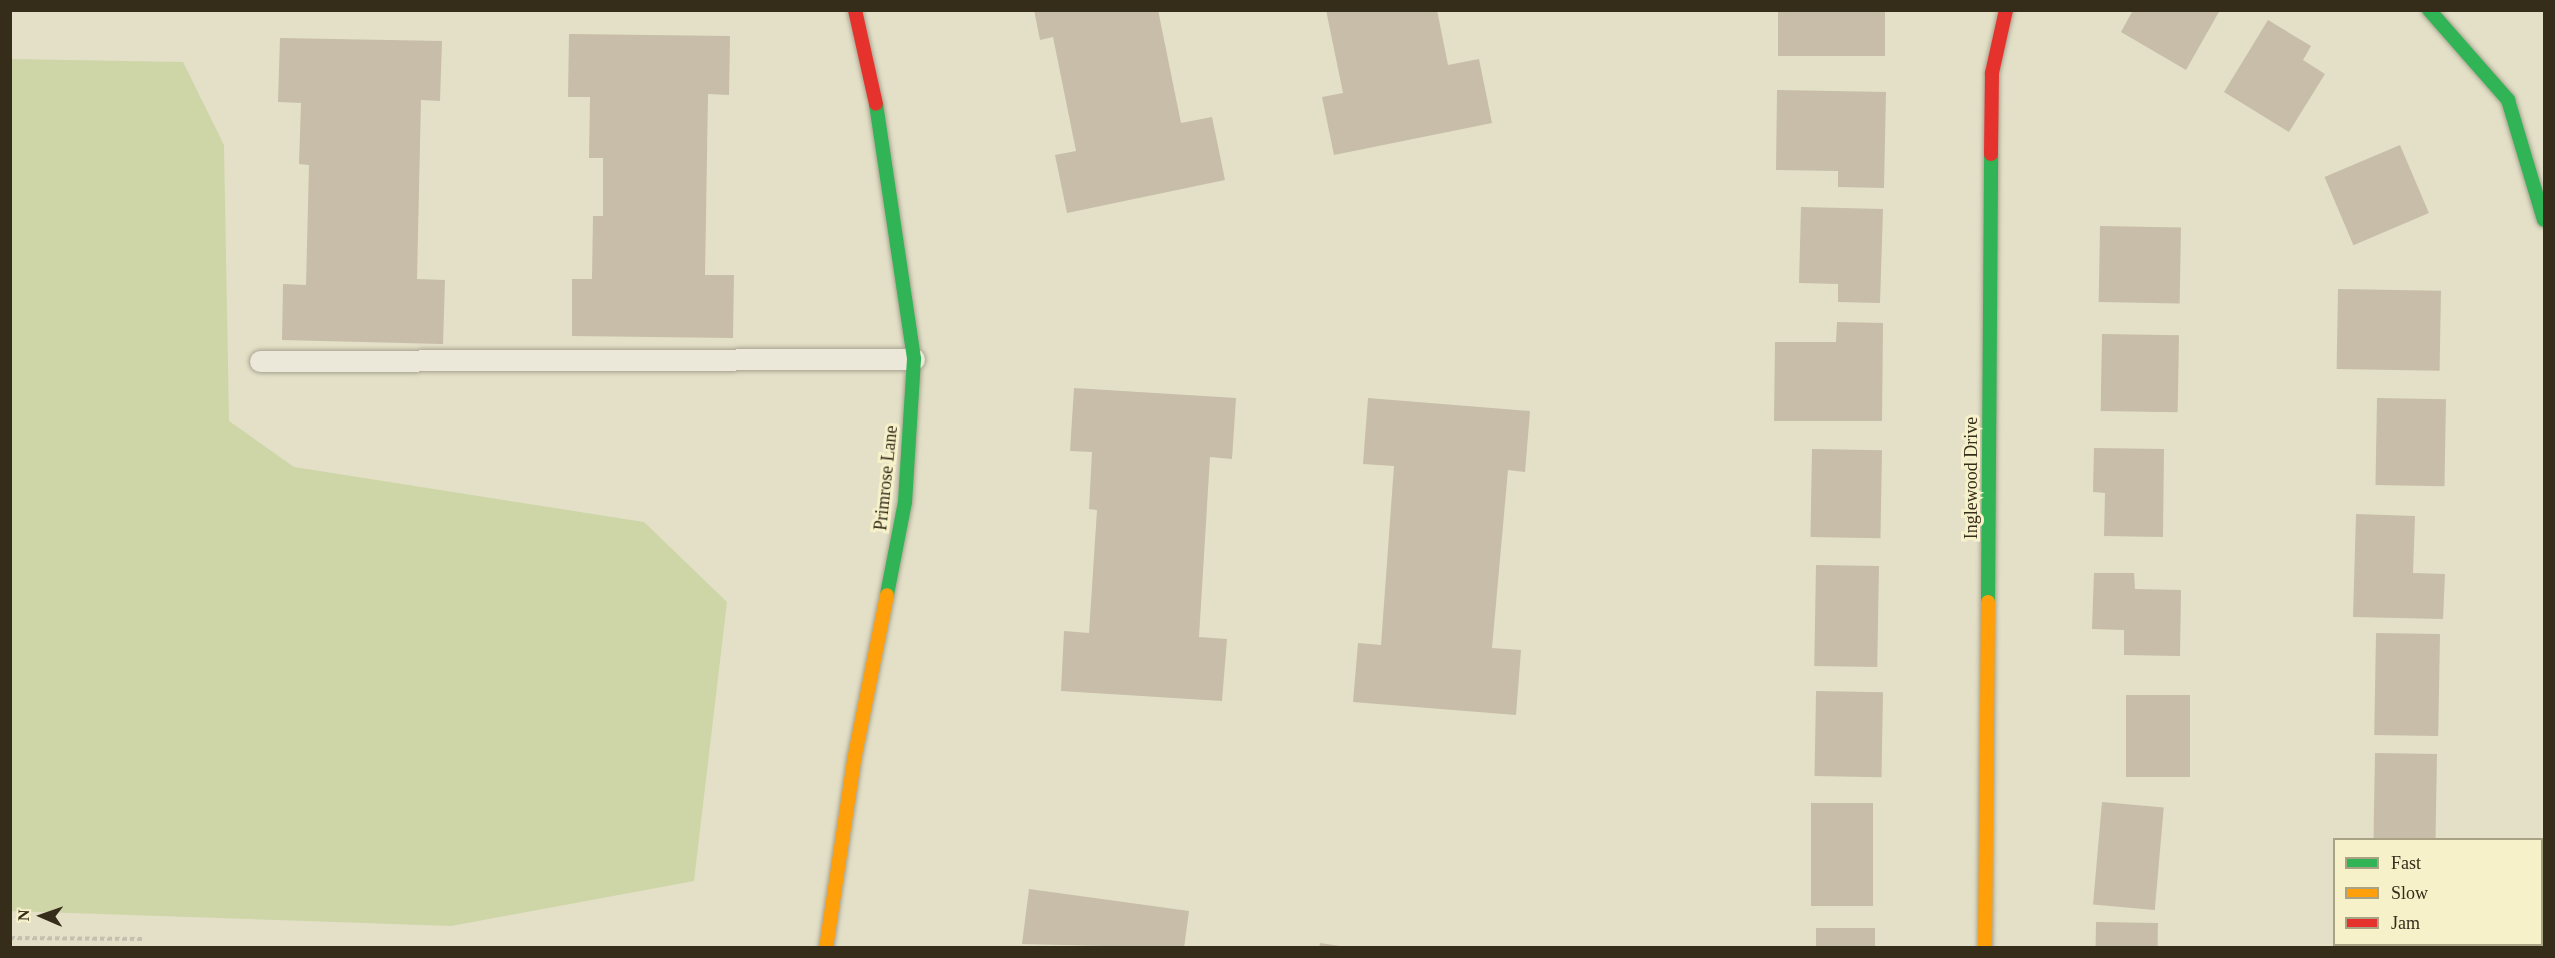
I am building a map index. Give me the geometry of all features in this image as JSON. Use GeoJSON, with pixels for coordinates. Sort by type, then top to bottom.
{"type":"FeatureCollection","features":[{"type":"Feature","properties":{"kind":"street","name":"Primrose Lane"},"geometry":{"type":"LineString","coordinates":[[826,948],[854,760],[905,502],[914,359],[886,149],[855,10]]}},
{"type":"Feature","properties":{"kind":"street","name":"Inglewood Drive"},"geometry":{"type":"LineString","coordinates":[[1985,948],[1992,73],[2006,10]]}},
{"type":"Feature","properties":{"kind":"street"},"geometry":{"type":"LineString","coordinates":[[2429,10],[2508,100],[2544,220]]}},
{"type":"Feature","properties":{"kind":"lane"},"geometry":{"type":"LineString","coordinates":[[260,361],[914,359]]}},
{"type":"Feature","properties":{"kind":"path"},"geometry":{"type":"LineString","coordinates":[[10,938],[145,939]]}},
{"type":"Feature","properties":{"kind":"green space"},"geometry":{"type":"Polygon","coordinates":[[[11,59],[183,62],[224,145],[229,421],[294,467],[644,522],[727,602],[694,881],[451,926],[11,911],[11,59]]]}},
{"type":"Feature","properties":{"kind":"building"},"geometry":{"type":"Polygon","coordinates":[[[1034,10],[1158,10],[1181,123],[1212,117],[1225,180],[1067,213],[1055,155],[1076,151],[1053,37],[1040,40],[1034,10]]]}},
{"type":"Feature","properties":{"kind":"building"},"geometry":{"type":"Polygon","coordinates":[[[1326,10],[1437,10],[1448,65],[1479,59],[1492,123],[1334,155],[1322,97],[1343,93],[1326,10]]]}},
{"type":"Feature","properties":{"kind":"building"},"geometry":{"type":"Polygon","coordinates":[[[1778,10],[1885,10],[1885,56],[1778,56],[1778,10]]]}},
{"type":"Feature","properties":{"kind":"building"},"geometry":{"type":"Polygon","coordinates":[[[2133,10],[2220,10],[2186,70],[2121,32],[2133,10]]]}},
{"type":"Feature","properties":{"kind":"building"},"geometry":{"type":"Polygon","coordinates":[[[2268,20],[2311,46],[2303,60],[2325,74],[2289,132],[2224,92],[2268,20]]]}},
{"type":"Feature","properties":{"kind":"building"},"geometry":{"type":"Polygon","coordinates":[[[569,34],[730,36],[729,95],[708,94],[705,275],[734,275],[733,338],[572,336],[572,279],[592,279],[593,216],[603,216],[603,158],[589,158],[590,97],[568,97],[569,34]]]}},
{"type":"Feature","properties":{"kind":"building"},"geometry":{"type":"Polygon","coordinates":[[[280,38],[442,41],[440,101],[421,100],[417,279],[445,280],[443,344],[282,340],[283,284],[306,285],[309,165],[299,164],[301,103],[278,102],[280,38]]]}},
{"type":"Feature","properties":{"kind":"building"},"geometry":{"type":"Polygon","coordinates":[[[1777,90],[1886,92],[1884,188],[1838,187],[1838,171],[1776,170],[1777,90]]]}},
{"type":"Feature","properties":{"kind":"building"},"geometry":{"type":"Polygon","coordinates":[[[2400,145],[2429,213],[2353,245],[2325,177],[2400,145]]]}},
{"type":"Feature","properties":{"kind":"building"},"geometry":{"type":"Polygon","coordinates":[[[1801,207],[1883,209],[1880,303],[1838,302],[1838,284],[1799,283],[1801,207]]]}},
{"type":"Feature","properties":{"kind":"building"},"geometry":{"type":"Polygon","coordinates":[[[2100,226],[2181,227],[2180,303],[2099,302],[2100,226]]]}},
{"type":"Feature","properties":{"kind":"building"},"geometry":{"type":"Polygon","coordinates":[[[2338,289],[2441,291],[2440,371],[2337,369],[2338,289]]]}},
{"type":"Feature","properties":{"kind":"building"},"geometry":{"type":"Polygon","coordinates":[[[1837,322],[1883,323],[1882,421],[1774,421],[1775,342],[1836,342],[1837,322]]]}},
{"type":"Feature","properties":{"kind":"building"},"geometry":{"type":"Polygon","coordinates":[[[2102,334],[2179,335],[2178,412],[2101,411],[2102,334]]]}},
{"type":"Feature","properties":{"kind":"building"},"geometry":{"type":"Polygon","coordinates":[[[1074,388],[1236,398],[1232,459],[1210,457],[1199,637],[1227,639],[1222,701],[1061,691],[1064,631],[1089,633],[1097,510],[1089,509],[1092,452],[1070,451],[1074,388]]]}},
{"type":"Feature","properties":{"kind":"building"},"geometry":{"type":"Polygon","coordinates":[[[1368,398],[1530,411],[1525,472],[1508,470],[1492,648],[1521,650],[1516,715],[1353,702],[1358,643],[1381,645],[1394,466],[1363,464],[1368,398]]]}},
{"type":"Feature","properties":{"kind":"building"},"geometry":{"type":"Polygon","coordinates":[[[2377,398],[2446,399],[2444,486],[2375,485],[2377,398]]]}},
{"type":"Feature","properties":{"kind":"building"},"geometry":{"type":"Polygon","coordinates":[[[2094,448],[2164,449],[2163,537],[2104,536],[2105,493],[2093,492],[2094,448]]]}},
{"type":"Feature","properties":{"kind":"building"},"geometry":{"type":"Polygon","coordinates":[[[1812,449],[1882,450],[1880,538],[1810,537],[1812,449]]]}},
{"type":"Feature","properties":{"kind":"building"},"geometry":{"type":"Polygon","coordinates":[[[2356,514],[2415,516],[2413,573],[2445,574],[2443,619],[2353,617],[2356,514]]]}},
{"type":"Feature","properties":{"kind":"building"},"geometry":{"type":"Polygon","coordinates":[[[1816,565],[1879,566],[1877,667],[1814,666],[1816,565]]]}},
{"type":"Feature","properties":{"kind":"building"},"geometry":{"type":"Polygon","coordinates":[[[2094,573],[2134,573],[2135,589],[2181,590],[2180,656],[2124,655],[2124,630],[2092,629],[2094,573]]]}},
{"type":"Feature","properties":{"kind":"building"},"geometry":{"type":"Polygon","coordinates":[[[2376,633],[2440,634],[2438,736],[2374,735],[2376,633]]]}},
{"type":"Feature","properties":{"kind":"building"},"geometry":{"type":"Polygon","coordinates":[[[1816,691],[1883,692],[1882,777],[1815,776],[1816,691]]]}},
{"type":"Feature","properties":{"kind":"building"},"geometry":{"type":"Polygon","coordinates":[[[2126,695],[2190,695],[2190,777],[2126,777],[2126,695]]]}},
{"type":"Feature","properties":{"kind":"building"},"geometry":{"type":"Polygon","coordinates":[[[2375,753],[2437,754],[2436,838],[2374,838],[2375,753]]]}},
{"type":"Feature","properties":{"kind":"building"},"geometry":{"type":"Polygon","coordinates":[[[2102,802],[2164,807],[2155,910],[2093,905],[2102,802]]]}},
{"type":"Feature","properties":{"kind":"building"},"geometry":{"type":"Polygon","coordinates":[[[1811,803],[1873,803],[1873,906],[1811,906],[1811,803]]]}},
{"type":"Feature","properties":{"kind":"building"},"geometry":{"type":"Polygon","coordinates":[[[1029,889],[1189,911],[1184,948],[1022,944],[1029,889]]]}},
{"type":"Feature","properties":{"kind":"building"},"geometry":{"type":"Polygon","coordinates":[[[2096,922],[2158,923],[2158,948],[2096,948],[2096,922]]]}},
{"type":"Feature","properties":{"kind":"building"},"geometry":{"type":"Polygon","coordinates":[[[1816,928],[1875,928],[1875,948],[1816,948],[1816,928]]]}},
{"type":"Feature","properties":{"kind":"building"},"geometry":{"type":"Polygon","coordinates":[[[1320,943],[1340,946],[1340,948],[1319,948],[1320,943]]]}},
{"type":"Feature","properties":{"kind":"building"},"geometry":{"type":"Polygon","coordinates":[[[2353,946],[2410,946],[2410,948],[2353,948],[2353,946]]]}},
{"type":"Feature","properties":{"kind":"traffic: fast"},"geometry":{"type":"LineString","coordinates":[[2429,10],[2508,100],[2544,220]]}},
{"type":"Feature","properties":{"kind":"traffic: fast"},"geometry":{"type":"LineString","coordinates":[[876,104],[914,359],[905,502],[887,595]]}},
{"type":"Feature","properties":{"kind":"traffic: fast"},"geometry":{"type":"LineString","coordinates":[[1988,602],[1991,154]]}},
{"type":"Feature","properties":{"kind":"traffic: slow"},"geometry":{"type":"LineString","coordinates":[[826,948],[854,760],[887,595]]}},
{"type":"Feature","properties":{"kind":"traffic: slow"},"geometry":{"type":"LineString","coordinates":[[1985,948],[1988,602]]}},
{"type":"Feature","properties":{"kind":"traffic: jam"},"geometry":{"type":"LineString","coordinates":[[855,10],[876,104]]}},
{"type":"Feature","properties":{"kind":"traffic: jam"},"geometry":{"type":"LineString","coordinates":[[1991,154],[1992,73],[2006,10]]}}]}
